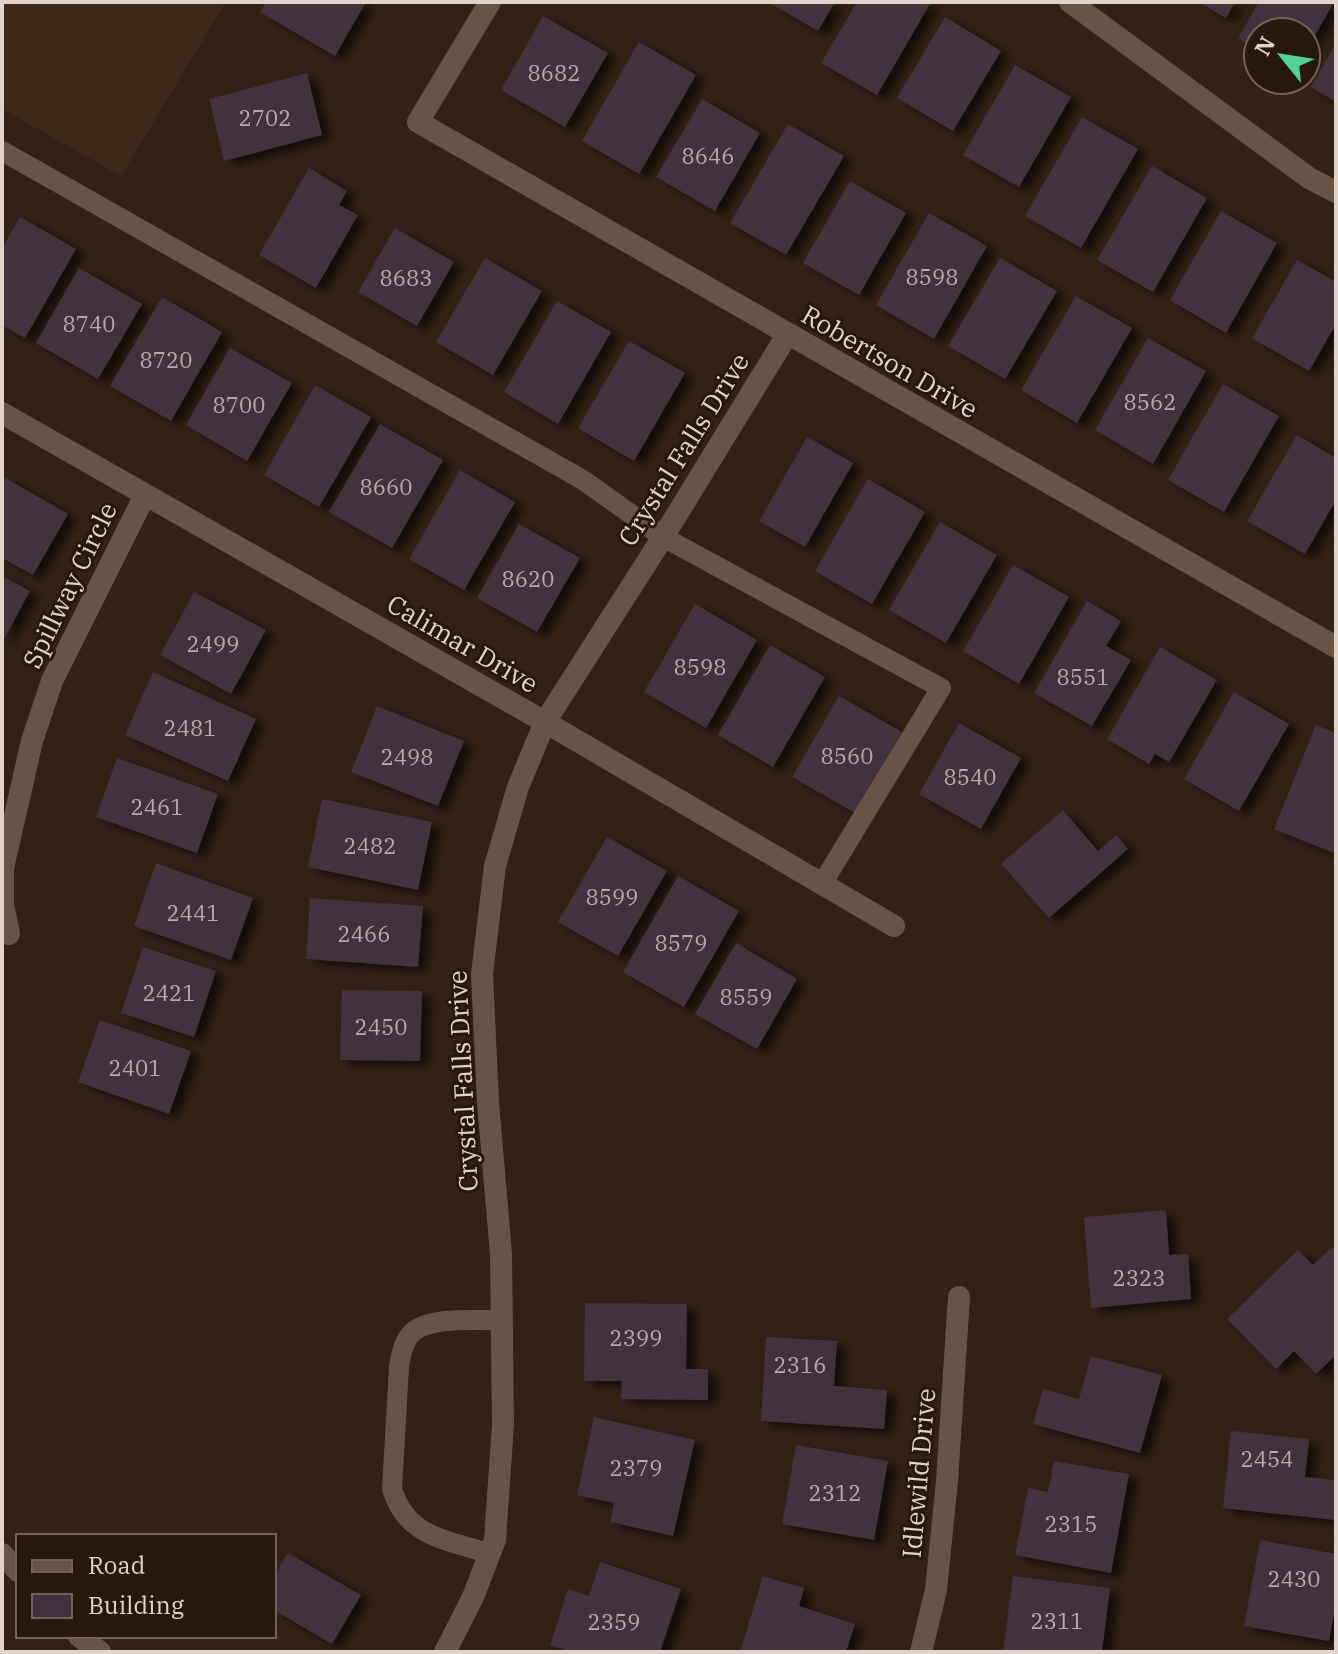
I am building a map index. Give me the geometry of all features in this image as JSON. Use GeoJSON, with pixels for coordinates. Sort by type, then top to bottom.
{"type":"FeatureCollection","features":[{"type":"Feature","properties":{"kind":"street","name":"Robertson Drive"},"geometry":{"type":"LineString","coordinates":[[490,2],[418,122],[1336,647]]}},
{"type":"Feature","properties":{"kind":"street"},"geometry":{"type":"LineString","coordinates":[[1070,2],[1309,178],[1336,192]]}},
{"type":"Feature","properties":{"kind":"street","name":"Crystal Falls Drive"},"geometry":{"type":"LineString","coordinates":[[445,1652],[473,1597],[495,1540],[503,1424],[501,1254],[488,1102],[482,974],[495,866],[518,787],[545,722],[787,335]]}},
{"type":"Feature","properties":{"kind":"street","name":"Calimar Drive"},"geometry":{"type":"LineString","coordinates":[[2,413],[545,722],[894,926]]}},
{"type":"Feature","properties":{"kind":"street","name":"Spillway Circle"},"geometry":{"type":"LineString","coordinates":[[9,934],[3,904],[3,868],[32,741],[52,681],[145,495]]}},
{"type":"Feature","properties":{"kind":"street","name":"Idlewild Drive"},"geometry":{"type":"LineString","coordinates":[[921,1652],[936,1590],[947,1481],[959,1297]]}},
{"type":"Feature","properties":{"kind":"street"},"geometry":{"type":"LineString","coordinates":[[2,1554],[16,1569]]}},
{"type":"Feature","properties":{"kind":"street"},"geometry":{"type":"LineString","coordinates":[[82,1638],[100,1652]]}},
{"type":"Feature","properties":{"kind":"lane"},"geometry":{"type":"LineString","coordinates":[[2,151],[583,480],[663,537],[941,688],[822,884]]}},
{"type":"Feature","properties":{"kind":"lane"},"geometry":{"type":"LineString","coordinates":[[490,1554],[421,1530],[407,1520],[397,1507],[392,1489],[399,1367],[403,1348],[411,1333],[425,1324],[501,1320]]}},
{"type":"Feature","properties":{"kind":"shaded area"},"geometry":{"type":"Polygon","coordinates":[[[2,2],[226,2],[121,176],[2,109],[2,2]]]}},
{"type":"Feature","properties":{"kind":"building"},"geometry":{"type":"Polygon","coordinates":[[[266,2],[366,2],[335,56],[260,12],[266,2]]]}},
{"type":"Feature","properties":{"kind":"building"},"geometry":{"type":"Polygon","coordinates":[[[768,2],[835,2],[818,31],[768,2]]]}},
{"type":"Feature","properties":{"kind":"building"},"geometry":{"type":"Polygon","coordinates":[[[857,2],[931,2],[877,95],[821,63],[857,2]]]}},
{"type":"Feature","properties":{"kind":"building"},"geometry":{"type":"Polygon","coordinates":[[[1199,2],[1235,2],[1226,18],[1199,2]]]}},
{"type":"Feature","properties":{"kind":"building"},"geometry":{"type":"Polygon","coordinates":[[[1259,2],[1334,2],[1322,23],[1322,16],[1251,16],[1259,2]]]}},
{"type":"Feature","properties":{"kind":"building"},"geometry":{"type":"Polygon","coordinates":[[[543,16],[608,53],[565,127],[501,90],[543,16]]]}},
{"type":"Feature","properties":{"kind":"building"},"geometry":{"type":"Polygon","coordinates":[[[945,17],[1001,51],[953,131],[897,98],[945,17]]]}},
{"type":"Feature","properties":{"kind":"building"},"geometry":{"type":"Polygon","coordinates":[[[639,42],[696,75],[639,174],[582,141],[639,42]]]}},
{"type":"Feature","properties":{"kind":"building"},"geometry":{"type":"Polygon","coordinates":[[[1336,43],[1336,102],[1322,94],[1322,68],[1336,43]]]}},
{"type":"Feature","properties":{"kind":"building"},"geometry":{"type":"Polygon","coordinates":[[[1015,65],[1071,97],[1019,187],[963,155],[1015,65]]]}},
{"type":"Feature","properties":{"kind":"building"},"geometry":{"type":"Polygon","coordinates":[[[307,73],[322,135],[224,161],[209,99],[307,73]]]}},
{"type":"Feature","properties":{"kind":"building"},"geometry":{"type":"Polygon","coordinates":[[[702,99],[760,133],[715,211],[656,177],[702,99]]]}},
{"type":"Feature","properties":{"kind":"building"},"geometry":{"type":"Polygon","coordinates":[[[1082,117],[1138,149],[1081,248],[1025,216],[1082,117]]]}},
{"type":"Feature","properties":{"kind":"building"},"geometry":{"type":"Polygon","coordinates":[[[788,124],[844,156],[786,255],[730,223],[788,124]]]}},
{"type":"Feature","properties":{"kind":"building"},"geometry":{"type":"Polygon","coordinates":[[[1152,166],[1207,198],[1153,292],[1097,260],[1152,166]]]}},
{"type":"Feature","properties":{"kind":"building"},"geometry":{"type":"Polygon","coordinates":[[[309,168],[347,191],[339,205],[358,215],[316,288],[259,255],[309,168]]]}},
{"type":"Feature","properties":{"kind":"building"},"geometry":{"type":"Polygon","coordinates":[[[850,181],[906,213],[859,295],[803,263],[850,181]]]}},
{"type":"Feature","properties":{"kind":"building"},"geometry":{"type":"Polygon","coordinates":[[[1221,211],[1277,243],[1226,333],[1170,300],[1221,211]]]}},
{"type":"Feature","properties":{"kind":"building"},"geometry":{"type":"Polygon","coordinates":[[[929,213],[987,246],[934,339],[876,305],[929,213]]]}},
{"type":"Feature","properties":{"kind":"building"},"geometry":{"type":"Polygon","coordinates":[[[20,217],[76,249],[25,338],[2,325],[2,248],[20,217]]]}},
{"type":"Feature","properties":{"kind":"building"},"geometry":{"type":"Polygon","coordinates":[[[395,228],[454,262],[417,326],[358,292],[395,228]]]}},
{"type":"Feature","properties":{"kind":"building"},"geometry":{"type":"Polygon","coordinates":[[[485,258],[542,291],[493,375],[436,342],[485,258]]]}},
{"type":"Feature","properties":{"kind":"building"},"geometry":{"type":"Polygon","coordinates":[[[1000,258],[1057,291],[1005,379],[948,346],[1000,258]]]}},
{"type":"Feature","properties":{"kind":"building"},"geometry":{"type":"Polygon","coordinates":[[[1297,260],[1336,282],[1336,324],[1309,371],[1252,338],[1297,260]]]}},
{"type":"Feature","properties":{"kind":"building"},"geometry":{"type":"Polygon","coordinates":[[[79,268],[142,304],[98,379],[36,343],[79,268]]]}},
{"type":"Feature","properties":{"kind":"building"},"geometry":{"type":"Polygon","coordinates":[[[1076,296],[1132,328],[1077,423],[1021,390],[1076,296]]]}},
{"type":"Feature","properties":{"kind":"building"},"geometry":{"type":"Polygon","coordinates":[[[162,297],[222,332],[171,421],[110,386],[162,297]]]}},
{"type":"Feature","properties":{"kind":"building"},"geometry":{"type":"Polygon","coordinates":[[[557,301],[611,332],[558,424],[504,392],[557,301]]]}},
{"type":"Feature","properties":{"kind":"building"},"geometry":{"type":"Polygon","coordinates":[[[1148,338],[1206,371],[1153,464],[1095,430],[1148,338]]]}},
{"type":"Feature","properties":{"kind":"building"},"geometry":{"type":"Polygon","coordinates":[[[629,341],[685,373],[634,461],[578,428],[629,341]]]}},
{"type":"Feature","properties":{"kind":"building"},"geometry":{"type":"Polygon","coordinates":[[[230,348],[292,383],[247,461],[186,425],[230,348]]]}},
{"type":"Feature","properties":{"kind":"building"},"geometry":{"type":"Polygon","coordinates":[[[1223,384],[1279,416],[1224,512],[1168,480],[1223,384]]]}},
{"type":"Feature","properties":{"kind":"building"},"geometry":{"type":"Polygon","coordinates":[[[315,385],[371,417],[319,507],[264,475],[315,385]]]}},
{"type":"Feature","properties":{"kind":"building"},"geometry":{"type":"Polygon","coordinates":[[[380,424],[443,460],[392,548],[329,512],[380,424]]]}},
{"type":"Feature","properties":{"kind":"building"},"geometry":{"type":"Polygon","coordinates":[[[1297,435],[1336,458],[1336,500],[1305,554],[1247,521],[1297,435]]]}},
{"type":"Feature","properties":{"kind":"building"},"geometry":{"type":"Polygon","coordinates":[[[807,437],[853,463],[805,547],[759,521],[807,437]]]}},
{"type":"Feature","properties":{"kind":"building"},"geometry":{"type":"Polygon","coordinates":[[[460,470],[515,502],[464,590],[409,559],[460,470]]]}},
{"type":"Feature","properties":{"kind":"building"},"geometry":{"type":"Polygon","coordinates":[[[2,476],[68,514],[33,575],[2,558],[2,476]]]}},
{"type":"Feature","properties":{"kind":"building"},"geometry":{"type":"Polygon","coordinates":[[[868,479],[925,512],[872,604],[815,571],[868,479]]]}},
{"type":"Feature","properties":{"kind":"building"},"geometry":{"type":"Polygon","coordinates":[[[940,522],[997,555],[946,643],[889,610],[940,522]]]}},
{"type":"Feature","properties":{"kind":"building"},"geometry":{"type":"Polygon","coordinates":[[[519,524],[580,558],[537,632],[477,598],[519,524]]]}},
{"type":"Feature","properties":{"kind":"building"},"geometry":{"type":"Polygon","coordinates":[[[1013,565],[1069,597],[1019,684],[963,651],[1013,565]]]}},
{"type":"Feature","properties":{"kind":"building"},"geometry":{"type":"Polygon","coordinates":[[[2,576],[30,591],[2,643],[2,576]]]}},
{"type":"Feature","properties":{"kind":"building"},"geometry":{"type":"Polygon","coordinates":[[[194,592],[266,630],[231,694],[160,655],[194,592]]]}},
{"type":"Feature","properties":{"kind":"building"},"geometry":{"type":"Polygon","coordinates":[[[1087,601],[1121,621],[1106,646],[1131,660],[1092,726],[1034,693],[1087,601]]]}},
{"type":"Feature","properties":{"kind":"building"},"geometry":{"type":"Polygon","coordinates":[[[695,604],[757,640],[706,728],[644,692],[695,604]]]}},
{"type":"Feature","properties":{"kind":"building"},"geometry":{"type":"Polygon","coordinates":[[[770,645],[825,677],[773,767],[718,735],[770,645]]]}},
{"type":"Feature","properties":{"kind":"building"},"geometry":{"type":"Polygon","coordinates":[[[1160,647],[1217,680],[1169,762],[1155,754],[1149,764],[1107,739],[1160,647]]]}},
{"type":"Feature","properties":{"kind":"building"},"geometry":{"type":"Polygon","coordinates":[[[153,672],[256,719],[228,781],[125,735],[153,672]]]}},
{"type":"Feature","properties":{"kind":"building"},"geometry":{"type":"Polygon","coordinates":[[[1234,692],[1289,724],[1239,811],[1184,779],[1234,692]]]}},
{"type":"Feature","properties":{"kind":"building"},"geometry":{"type":"Polygon","coordinates":[[[839,696],[902,732],[855,813],[792,777],[839,696]]]}},
{"type":"Feature","properties":{"kind":"building"},"geometry":{"type":"Polygon","coordinates":[[[377,706],[464,741],[438,806],[351,772],[377,706]]]}},
{"type":"Feature","properties":{"kind":"building"},"geometry":{"type":"Polygon","coordinates":[[[959,723],[1021,758],[981,829],[919,794],[959,723]]]}},
{"type":"Feature","properties":{"kind":"building"},"geometry":{"type":"Polygon","coordinates":[[[1316,725],[1336,733],[1334,853],[1274,829],[1316,725]]]}},
{"type":"Feature","properties":{"kind":"building"},"geometry":{"type":"Polygon","coordinates":[[[117,758],[218,794],[197,853],[96,817],[117,758]]]}},
{"type":"Feature","properties":{"kind":"building"},"geometry":{"type":"Polygon","coordinates":[[[322,799],[432,822],[418,890],[308,867],[322,799]]]}},
{"type":"Feature","properties":{"kind":"building"},"geometry":{"type":"Polygon","coordinates":[[[1063,810],[1098,851],[1116,835],[1128,849],[1049,918],[1001,864],[1063,810]]]}},
{"type":"Feature","properties":{"kind":"building"},"geometry":{"type":"Polygon","coordinates":[[[607,837],[667,871],[618,956],[558,922],[607,837]]]}},
{"type":"Feature","properties":{"kind":"building"},"geometry":{"type":"Polygon","coordinates":[[[156,863],[253,898],[231,960],[134,926],[156,863]]]}},
{"type":"Feature","properties":{"kind":"building"},"geometry":{"type":"Polygon","coordinates":[[[678,876],[739,911],[684,1007],[623,972],[678,876]]]}},
{"type":"Feature","properties":{"kind":"building"},"geometry":{"type":"Polygon","coordinates":[[[310,898],[423,906],[418,967],[306,959],[310,898]]]}},
{"type":"Feature","properties":{"kind":"building"},"geometry":{"type":"Polygon","coordinates":[[[736,943],[797,979],[757,1049],[695,1014],[736,943]]]}},
{"type":"Feature","properties":{"kind":"building"},"geometry":{"type":"Polygon","coordinates":[[[143,947],[216,971],[194,1037],[121,1013],[143,947]]]}},
{"type":"Feature","properties":{"kind":"building"},"geometry":{"type":"Polygon","coordinates":[[[342,990],[422,991],[420,1061],[340,1060],[342,990]]]}},
{"type":"Feature","properties":{"kind":"building"},"geometry":{"type":"Polygon","coordinates":[[[100,1020],[191,1051],[169,1114],[78,1082],[100,1020]]]}},
{"type":"Feature","properties":{"kind":"building"},"geometry":{"type":"Polygon","coordinates":[[[1166,1210],[1169,1255],[1188,1254],[1191,1299],[1091,1308],[1084,1217],[1166,1210]]]}},
{"type":"Feature","properties":{"kind":"building"},"geometry":{"type":"Polygon","coordinates":[[[1332,1247],[1336,1252],[1336,1355],[1316,1374],[1294,1351],[1276,1369],[1227,1319],[1298,1250],[1313,1265],[1332,1247]]]}},
{"type":"Feature","properties":{"kind":"building"},"geometry":{"type":"Polygon","coordinates":[[[585,1303],[687,1304],[686,1369],[708,1369],[708,1400],[621,1399],[622,1381],[584,1381],[585,1303]]]}},
{"type":"Feature","properties":{"kind":"building"},"geometry":{"type":"Polygon","coordinates":[[[766,1337],[837,1341],[834,1386],[887,1390],[884,1429],[761,1421],[766,1337]]]}},
{"type":"Feature","properties":{"kind":"building"},"geometry":{"type":"Polygon","coordinates":[[[1091,1356],[1162,1375],[1140,1453],[1033,1424],[1043,1389],[1079,1399],[1091,1356]]]}},
{"type":"Feature","properties":{"kind":"building"},"geometry":{"type":"Polygon","coordinates":[[[594,1417],[695,1440],[673,1536],[610,1522],[614,1503],[577,1495],[594,1417]]]}},
{"type":"Feature","properties":{"kind":"building"},"geometry":{"type":"Polygon","coordinates":[[[1231,1431],[1309,1439],[1305,1477],[1336,1480],[1336,1520],[1223,1508],[1231,1431]]]}},
{"type":"Feature","properties":{"kind":"building"},"geometry":{"type":"Polygon","coordinates":[[[796,1445],[888,1461],[874,1540],[782,1524],[796,1445]]]}},
{"type":"Feature","properties":{"kind":"building"},"geometry":{"type":"Polygon","coordinates":[[[1054,1461],[1129,1474],[1111,1573],[1015,1555],[1028,1488],[1048,1492],[1054,1461]]]}},
{"type":"Feature","properties":{"kind":"building"},"geometry":{"type":"Polygon","coordinates":[[[1260,1540],[1336,1554],[1336,1602],[1329,1641],[1244,1626],[1260,1540]]]}},
{"type":"Feature","properties":{"kind":"building"},"geometry":{"type":"Polygon","coordinates":[[[288,1553],[361,1595],[332,1644],[276,1611],[276,1573],[288,1553]]]}},
{"type":"Feature","properties":{"kind":"building"},"geometry":{"type":"Polygon","coordinates":[[[600,1562],[681,1589],[660,1652],[571,1652],[550,1645],[568,1589],[589,1596],[600,1562]]]}},
{"type":"Feature","properties":{"kind":"building"},"geometry":{"type":"Polygon","coordinates":[[[763,1576],[804,1588],[799,1606],[855,1624],[846,1652],[740,1652],[763,1576]]]}},
{"type":"Feature","properties":{"kind":"building"},"geometry":{"type":"Polygon","coordinates":[[[1013,1576],[1110,1588],[1102,1652],[1003,1652],[1013,1576]]]}}]}
